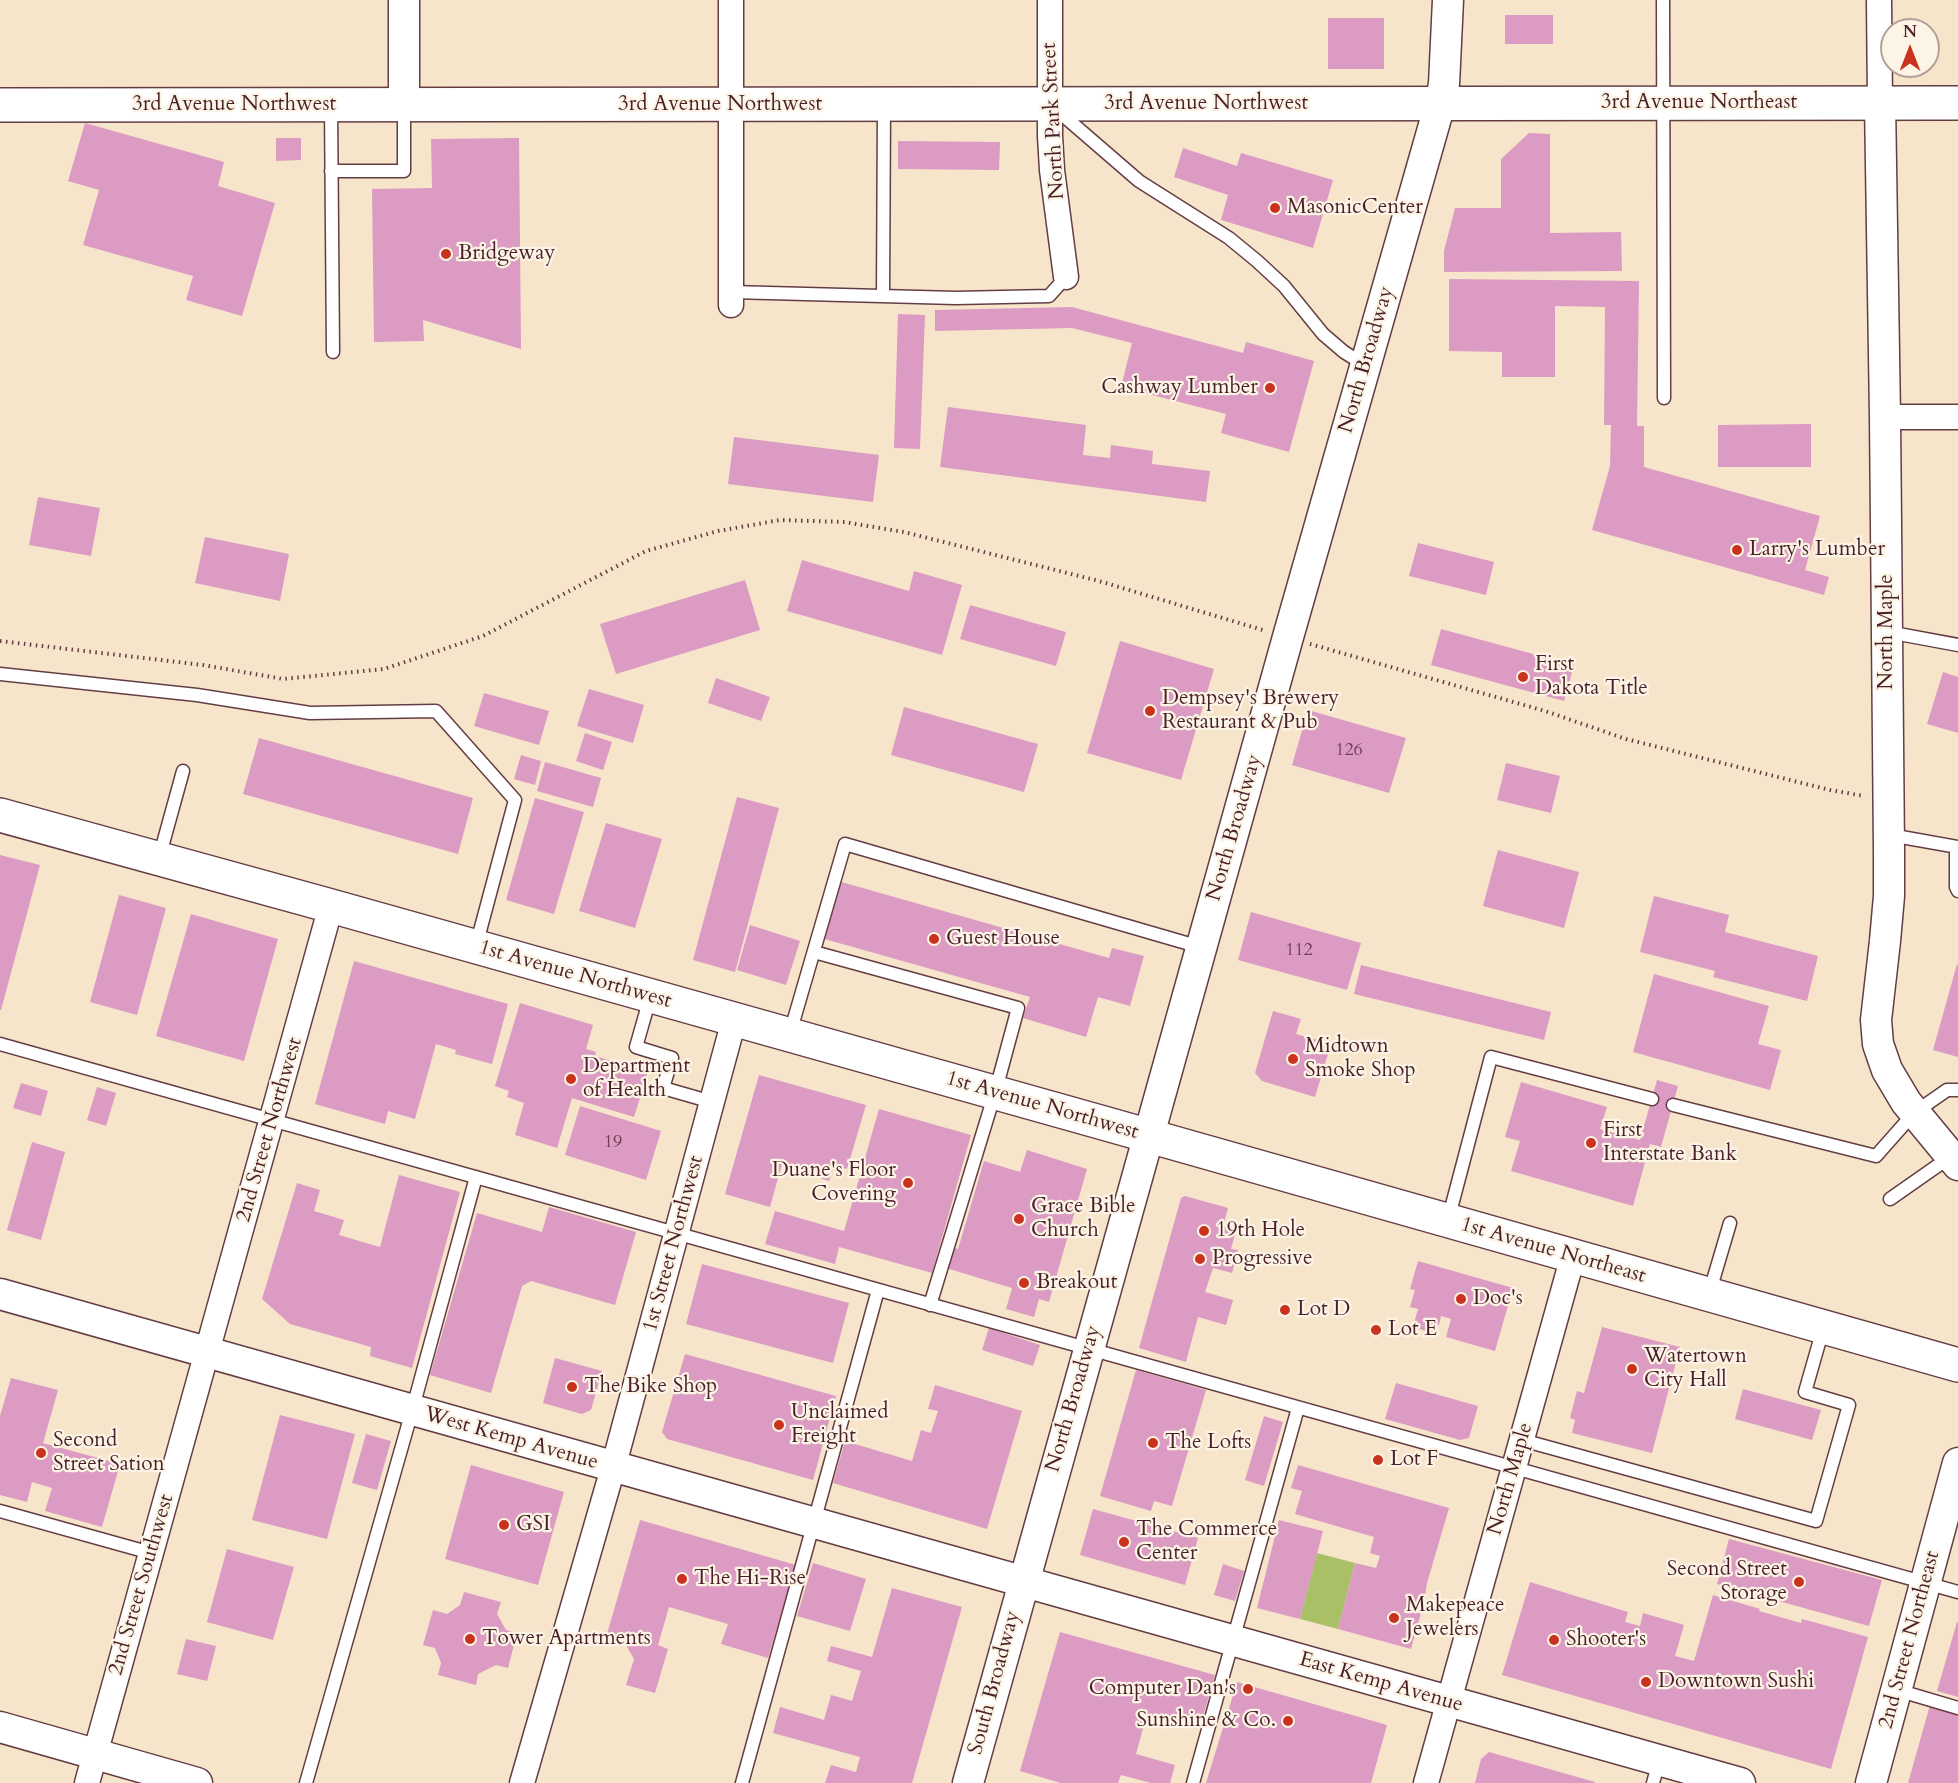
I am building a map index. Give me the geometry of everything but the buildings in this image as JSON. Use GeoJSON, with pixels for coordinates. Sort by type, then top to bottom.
{"type":"FeatureCollection","features":[{"type":"Feature","properties":{"kind":"main road","name":"3rd Avenue Northeast"},"geometry":{"type":"LineString","coordinates":[[1440,104],[1958,103]]}},
{"type":"Feature","properties":{"kind":"main road","name":"3rd Avenue Northwest"},"geometry":{"type":"LineString","coordinates":[[0,105],[1440,104]]}},
{"type":"Feature","properties":{"kind":"main road","name":"1st Avenue Northwest"},"geometry":{"type":"LineString","coordinates":[[0,815],[1149,1136]]}},
{"type":"Feature","properties":{"kind":"main road","name":"1st Avenue Northeast"},"geometry":{"type":"LineString","coordinates":[[1149,1136],[1958,1365]]}},
{"type":"Feature","properties":{"kind":"street"},"geometry":{"type":"LineString","coordinates":[[404,0],[404,105]]}},
{"type":"Feature","properties":{"kind":"street"},"geometry":{"type":"LineString","coordinates":[[731,0],[731,298]]}},
{"type":"Feature","properties":{"kind":"street","name":"North Park Street"},"geometry":{"type":"LineString","coordinates":[[1050,0],[1052,170],[1066,278]]}},
{"type":"Feature","properties":{"kind":"street","name":"North Broadway"},"geometry":{"type":"LineString","coordinates":[[1023,1583],[1440,104],[1444,84],[1448,0]]}},
{"type":"Feature","properties":{"kind":"street","name":"North Maple"},"geometry":{"type":"LineString","coordinates":[[1879,0],[1889,896],[1876,1020],[1878,1044],[1887,1070],[1914,1113],[1954,1160]]}},
{"type":"Feature","properties":{"kind":"street"},"geometry":{"type":"LineString","coordinates":[[1885,417],[1958,417]]}},
{"type":"Feature","properties":{"kind":"street","name":"2nd Street Northwest"},"geometry":{"type":"LineString","coordinates":[[207,1353],[332,906]]}},
{"type":"Feature","properties":{"kind":"street","name":"1st Street Northwest"},"geometry":{"type":"LineString","coordinates":[[522,1783],[613,1468],[734,1020]]}},
{"type":"Feature","properties":{"kind":"street","name":"North Maple"},"geometry":{"type":"LineString","coordinates":[[1426,1783],[1573,1257]]}},
{"type":"Feature","properties":{"kind":"street","name":"West Kemp Avenue"},"geometry":{"type":"LineString","coordinates":[[0,1294],[1023,1583]]}},
{"type":"Feature","properties":{"kind":"street","name":"2nd Street Southwest"},"geometry":{"type":"LineString","coordinates":[[87,1783],[207,1353]]}},
{"type":"Feature","properties":{"kind":"street","name":"2nd Street Northeast"},"geometry":{"type":"LineString","coordinates":[[1871,1783],[1925,1583],[1951,1514],[1958,1463]]}},
{"type":"Feature","properties":{"kind":"street","name":"East Kemp Avenue"},"geometry":{"type":"LineString","coordinates":[[1023,1583],[1449,1702],[1656,1772],[1740,1783]]}},
{"type":"Feature","properties":{"kind":"street","name":"South Broadway"},"geometry":{"type":"LineString","coordinates":[[968,1783],[1023,1583]]}},
{"type":"Feature","properties":{"kind":"street"},"geometry":{"type":"LineString","coordinates":[[0,1727],[197,1783]]}},
{"type":"Feature","properties":{"kind":"lane"},"geometry":{"type":"LineString","coordinates":[[1663,0],[1664,398]]}},
{"type":"Feature","properties":{"kind":"lane"},"geometry":{"type":"LineString","coordinates":[[1050,104],[1139,181],[1229,238],[1257,261],[1284,286],[1323,334],[1344,352],[1365,365]]}},
{"type":"Feature","properties":{"kind":"lane"},"geometry":{"type":"LineString","coordinates":[[331,105],[333,352]]}},
{"type":"Feature","properties":{"kind":"lane"},"geometry":{"type":"LineString","coordinates":[[332,171],[404,171],[404,105]]}},
{"type":"Feature","properties":{"kind":"lane"},"geometry":{"type":"LineString","coordinates":[[883,296],[884,105]]}},
{"type":"Feature","properties":{"kind":"lane"},"geometry":{"type":"LineString","coordinates":[[731,298],[1049,296],[1066,278]]}},
{"type":"Feature","properties":{"kind":"lane"},"geometry":{"type":"LineString","coordinates":[[1887,632],[1958,645]]}},
{"type":"Feature","properties":{"kind":"lane"},"geometry":{"type":"LineString","coordinates":[[0,674],[196,695],[310,713],[436,711],[515,800],[476,947]]}},
{"type":"Feature","properties":{"kind":"lane"},"geometry":{"type":"LineString","coordinates":[[158,859],[183,771]]}},
{"type":"Feature","properties":{"kind":"lane"},"geometry":{"type":"LineString","coordinates":[[1889,834],[1957,847],[1956,887],[1958,891]]}},
{"type":"Feature","properties":{"kind":"lane"},"geometry":{"type":"LineString","coordinates":[[789,1035],[845,844],[1202,947]]}},
{"type":"Feature","properties":{"kind":"lane"},"geometry":{"type":"LineString","coordinates":[[814,952],[1018,1008],[995,1093],[930,1305]]}},
{"type":"Feature","properties":{"kind":"lane"},"geometry":{"type":"LineString","coordinates":[[651,996],[636,1047],[672,1058],[663,1088],[712,1102]]}},
{"type":"Feature","properties":{"kind":"lane"},"geometry":{"type":"LineString","coordinates":[[0,1044],[1958,1592]]}},
{"type":"Feature","properties":{"kind":"lane"},"geometry":{"type":"LineString","coordinates":[[1448,1221],[1491,1058],[1652,1100]]}},
{"type":"Feature","properties":{"kind":"lane"},"geometry":{"type":"LineString","coordinates":[[1673,1106],[1876,1156],[1914,1113],[1947,1090],[1958,1090]]}},
{"type":"Feature","properties":{"kind":"lane"},"geometry":{"type":"LineString","coordinates":[[1890,1199],[1954,1160]]}},
{"type":"Feature","properties":{"kind":"lane"},"geometry":{"type":"LineString","coordinates":[[306,1783],[476,1177]]}},
{"type":"Feature","properties":{"kind":"lane"},"geometry":{"type":"LineString","coordinates":[[1708,1295],[1730,1223]]}},
{"type":"Feature","properties":{"kind":"lane"},"geometry":{"type":"LineString","coordinates":[[742,1783],[878,1290]]}},
{"type":"Feature","properties":{"kind":"lane"},"geometry":{"type":"LineString","coordinates":[[1522,1440],[1816,1521],[1849,1405],[1805,1392],[1823,1327]]}},
{"type":"Feature","properties":{"kind":"lane"},"geometry":{"type":"LineString","coordinates":[[1192,1783],[1298,1408]]}},
{"type":"Feature","properties":{"kind":"lane"},"geometry":{"type":"LineString","coordinates":[[0,1511],[151,1553]]}},
{"type":"Feature","properties":{"kind":"lane"},"geometry":{"type":"LineString","coordinates":[[1897,1690],[1958,1708]]}},
{"type":"Feature","properties":{"kind":"path"},"geometry":{"type":"LineString","coordinates":[[0,641],[212,667],[283,680],[384,669],[483,636],[646,551],[718,531],[780,520],[845,522],[904,532],[1100,581],[1288,638],[1545,711],[1626,739],[1830,790],[1888,801]]}},
{"type":"Feature","properties":{"kind":"green space"},"geometry":{"type":"Polygon","coordinates":[[[1317,1553],[1355,1563],[1338,1629],[1300,1619],[1317,1553]]]}},
{"type":"Feature","properties":{"kind":"place","name":"MasonicCenter"},"geometry":{"type":"Point","coordinates":[1275,208]}},
{"type":"Feature","properties":{"kind":"place","name":"Bridgeway"},"geometry":{"type":"Point","coordinates":[446,254]}},
{"type":"Feature","properties":{"kind":"place","name":"Cashway Lumber"},"geometry":{"type":"Point","coordinates":[1270,388]}},
{"type":"Feature","properties":{"kind":"place","name":"Larry's Lumber"},"geometry":{"type":"Point","coordinates":[1737,550]}},
{"type":"Feature","properties":{"kind":"place","name":"First Dakota Title"},"geometry":{"type":"Point","coordinates":[1523,677]}},
{"type":"Feature","properties":{"kind":"place","name":"Dempsey's Brewery Restaurant & Pub"},"geometry":{"type":"Point","coordinates":[1150,711]}},
{"type":"Feature","properties":{"kind":"place","name":"Guest House"},"geometry":{"type":"Point","coordinates":[934,939]}},
{"type":"Feature","properties":{"kind":"place","name":"Midtown Smoke Shop"},"geometry":{"type":"Point","coordinates":[1293,1059]}},
{"type":"Feature","properties":{"kind":"place","name":"Department of Health"},"geometry":{"type":"Point","coordinates":[571,1079]}},
{"type":"Feature","properties":{"kind":"place","name":"First Interstate Bank"},"geometry":{"type":"Point","coordinates":[1591,1143]}},
{"type":"Feature","properties":{"kind":"place","name":"Duane's Floor Covering"},"geometry":{"type":"Point","coordinates":[908,1183]}},
{"type":"Feature","properties":{"kind":"place","name":"Grace Bible Church"},"geometry":{"type":"Point","coordinates":[1019,1219]}},
{"type":"Feature","properties":{"kind":"place","name":"19th Hole"},"geometry":{"type":"Point","coordinates":[1204,1231]}},
{"type":"Feature","properties":{"kind":"place","name":"Progressive"},"geometry":{"type":"Point","coordinates":[1200,1259]}},
{"type":"Feature","properties":{"kind":"place","name":"Breakout"},"geometry":{"type":"Point","coordinates":[1024,1283]}},
{"type":"Feature","properties":{"kind":"place","name":"Doc's"},"geometry":{"type":"Point","coordinates":[1461,1299]}},
{"type":"Feature","properties":{"kind":"place","name":"Lot D"},"geometry":{"type":"Point","coordinates":[1285,1310]}},
{"type":"Feature","properties":{"kind":"place","name":"Lot E"},"geometry":{"type":"Point","coordinates":[1376,1330]}},
{"type":"Feature","properties":{"kind":"place","name":"Watertown City Hall"},"geometry":{"type":"Point","coordinates":[1632,1369]}},
{"type":"Feature","properties":{"kind":"place","name":"The Bike Shop"},"geometry":{"type":"Point","coordinates":[572,1387]}},
{"type":"Feature","properties":{"kind":"place","name":"Unclaimed Freight"},"geometry":{"type":"Point","coordinates":[779,1425]}},
{"type":"Feature","properties":{"kind":"place","name":"The Lofts"},"geometry":{"type":"Point","coordinates":[1153,1443]}},
{"type":"Feature","properties":{"kind":"place","name":"Second Street Sation"},"geometry":{"type":"Point","coordinates":[41,1453]}},
{"type":"Feature","properties":{"kind":"place","name":"Lot F"},"geometry":{"type":"Point","coordinates":[1378,1460]}},
{"type":"Feature","properties":{"kind":"place","name":"GSI"},"geometry":{"type":"Point","coordinates":[504,1525]}},
{"type":"Feature","properties":{"kind":"place","name":"The Commerce Center"},"geometry":{"type":"Point","coordinates":[1124,1542]}},
{"type":"Feature","properties":{"kind":"place","name":"The Hi-Rise"},"geometry":{"type":"Point","coordinates":[682,1579]}},
{"type":"Feature","properties":{"kind":"place","name":"Second Street Storage"},"geometry":{"type":"Point","coordinates":[1799,1582]}},
{"type":"Feature","properties":{"kind":"place","name":"Makepeace Jewelers"},"geometry":{"type":"Point","coordinates":[1394,1618]}},
{"type":"Feature","properties":{"kind":"place","name":"Tower Apartments"},"geometry":{"type":"Point","coordinates":[470,1639]}},
{"type":"Feature","properties":{"kind":"place","name":"Shooter's"},"geometry":{"type":"Point","coordinates":[1554,1640]}},
{"type":"Feature","properties":{"kind":"place","name":"Downtown Sushi"},"geometry":{"type":"Point","coordinates":[1646,1682]}},
{"type":"Feature","properties":{"kind":"place","name":"Computer Dan's"},"geometry":{"type":"Point","coordinates":[1248,1689]}},
{"type":"Feature","properties":{"kind":"place","name":"Sunshine & Co."},"geometry":{"type":"Point","coordinates":[1288,1721]}}]}
